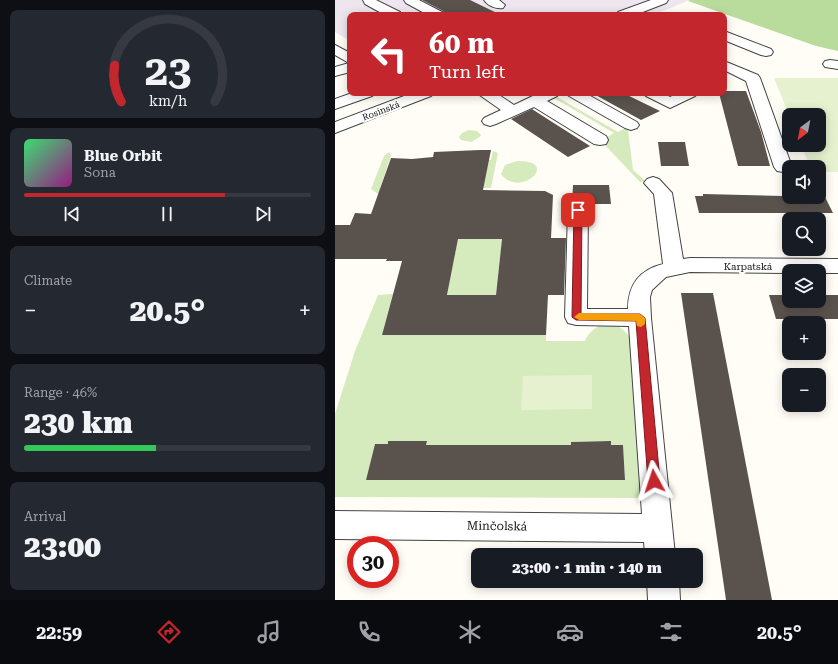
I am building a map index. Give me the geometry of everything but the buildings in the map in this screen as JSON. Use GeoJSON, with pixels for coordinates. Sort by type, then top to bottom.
{"type":"FeatureCollection","features":[{"type":"Feature","properties":{"kind":"street"},"geometry":{"type":"LineString","coordinates":[[412,0],[432,12]]}},
{"type":"Feature","properties":{"kind":"street"},"geometry":{"type":"LineString","coordinates":[[631,12],[662,0]]}},
{"type":"Feature","properties":{"kind":"street"},"geometry":{"type":"LineString","coordinates":[[369,1],[389,12]]}},
{"type":"Feature","properties":{"kind":"street"},"geometry":{"type":"LineString","coordinates":[[727,36],[766,52]]}},
{"type":"Feature","properties":{"kind":"street"},"geometry":{"type":"LineString","coordinates":[[335,49],[347,57]]}},
{"type":"Feature","properties":{"kind":"street"},"geometry":{"type":"LineString","coordinates":[[335,72],[347,68]]}},
{"type":"Feature","properties":{"kind":"street"},"geometry":{"type":"LineString","coordinates":[[728,70],[753,78],[782,164]]}},
{"type":"Feature","properties":{"kind":"street"},"geometry":{"type":"LineString","coordinates":[[335,104],[358,96]]}},
{"type":"Feature","properties":{"kind":"street","name":"Rosinská"},"geometry":{"type":"LineString","coordinates":[[335,128],[404,96]]}},
{"type":"Feature","properties":{"kind":"street"},"geometry":{"type":"LineString","coordinates":[[491,96],[513,110]]}},
{"type":"Feature","properties":{"kind":"street"},"geometry":{"type":"LineString","coordinates":[[490,121],[546,96]]}},
{"type":"Feature","properties":{"kind":"street"},"geometry":{"type":"LineString","coordinates":[[579,96],[631,125]]}},
{"type":"Feature","properties":{"kind":"street"},"geometry":{"type":"LineString","coordinates":[[657,96],[670,103],[684,96]]}},
{"type":"Feature","properties":{"kind":"street"},"geometry":{"type":"LineString","coordinates":[[535,101],[601,140]]}},
{"type":"Feature","properties":{"kind":"street"},"geometry":{"type":"LineString","coordinates":[[653,183],[663,193],[666,270],[643,286],[639,296],[659,542]]}},
{"type":"Feature","properties":{"kind":"street"},"geometry":{"type":"LineString","coordinates":[[578,210],[576,317],[640,318]]}},
{"type":"Feature","properties":{"kind":"street","name":"Karpatská"},"geometry":{"type":"LineString","coordinates":[[666,270],[690,265],[838,266]]}},
{"type":"Feature","properties":{"kind":"street","name":"Minčolská"},"geometry":{"type":"LineString","coordinates":[[335,524],[659,542]]}},
{"type":"Feature","properties":{"kind":"street"},"geometry":{"type":"LineString","coordinates":[[663,588],[664,600]]}},
{"type":"Feature","properties":{"kind":"shaded area"},"geometry":{"type":"Polygon","coordinates":[[[335,0],[690,0],[660,12],[347,12],[347,39],[335,32],[335,0]]]}},
{"type":"Feature","properties":{"kind":"green space"},"geometry":{"type":"Polygon","coordinates":[[[838,0],[838,51],[816,46],[727,15],[727,12],[719,12],[688,1],[838,0]]]}},
{"type":"Feature","properties":{"kind":"green space"},"geometry":{"type":"Polygon","coordinates":[[[774,78],[838,78],[838,172],[826,172],[826,160],[807,160],[804,152],[826,152],[826,108],[786,108],[774,78]]]}},
{"type":"Feature","properties":{"kind":"green space"},"geometry":{"type":"Polygon","coordinates":[[[557,97],[618,132],[629,126],[632,128],[628,130],[633,170],[647,182],[640,182],[601,141],[614,133],[554,98],[557,97]]]}},
{"type":"Feature","properties":{"kind":"green space"},"geometry":{"type":"Polygon","coordinates":[[[469,130],[477,131],[481,135],[480,137],[471,142],[461,140],[459,137],[462,133],[469,130]]]}},
{"type":"Feature","properties":{"kind":"green space"},"geometry":{"type":"Polygon","coordinates":[[[493,151],[498,153],[491,188],[483,188],[489,160],[491,160],[493,151]]]}},
{"type":"Feature","properties":{"kind":"green space"},"geometry":{"type":"Polygon","coordinates":[[[389,152],[391,155],[380,188],[424,188],[381,196],[371,189],[384,156],[389,152]]]}},
{"type":"Feature","properties":{"kind":"green space"},"geometry":{"type":"Polygon","coordinates":[[[517,161],[530,162],[536,166],[537,172],[533,177],[526,181],[518,183],[509,181],[501,174],[505,165],[517,161]]]}},
{"type":"Feature","properties":{"kind":"green space"},"geometry":{"type":"Polygon","coordinates":[[[458,239],[502,239],[496,295],[447,295],[458,239]]]}},
{"type":"Feature","properties":{"kind":"green space"},"geometry":{"type":"Polygon","coordinates":[[[393,294],[382,335],[546,335],[546,341],[585,341],[591,332],[604,324],[614,325],[623,330],[632,341],[642,494],[641,498],[335,497],[335,414],[355,351],[378,295],[393,294]],[[388,441],[388,444],[375,444],[366,480],[625,480],[623,445],[611,445],[610,441],[571,442],[571,445],[426,445],[427,441],[388,441]]]}},
{"type":"Feature","properties":{"kind":"green space"},"geometry":{"type":"Polygon","coordinates":[[[592,375],[592,409],[521,410],[523,376],[592,375]]]}},
{"type":"Feature","properties":{"kind":"slow traffic"},"geometry":{"type":"LineString","coordinates":[[579,317],[640,318],[641,324]]}},
{"type":"Feature","properties":{"kind":"route"},"geometry":{"type":"LineString","coordinates":[[578,210],[576,317],[640,318],[654,481]]}}]}
